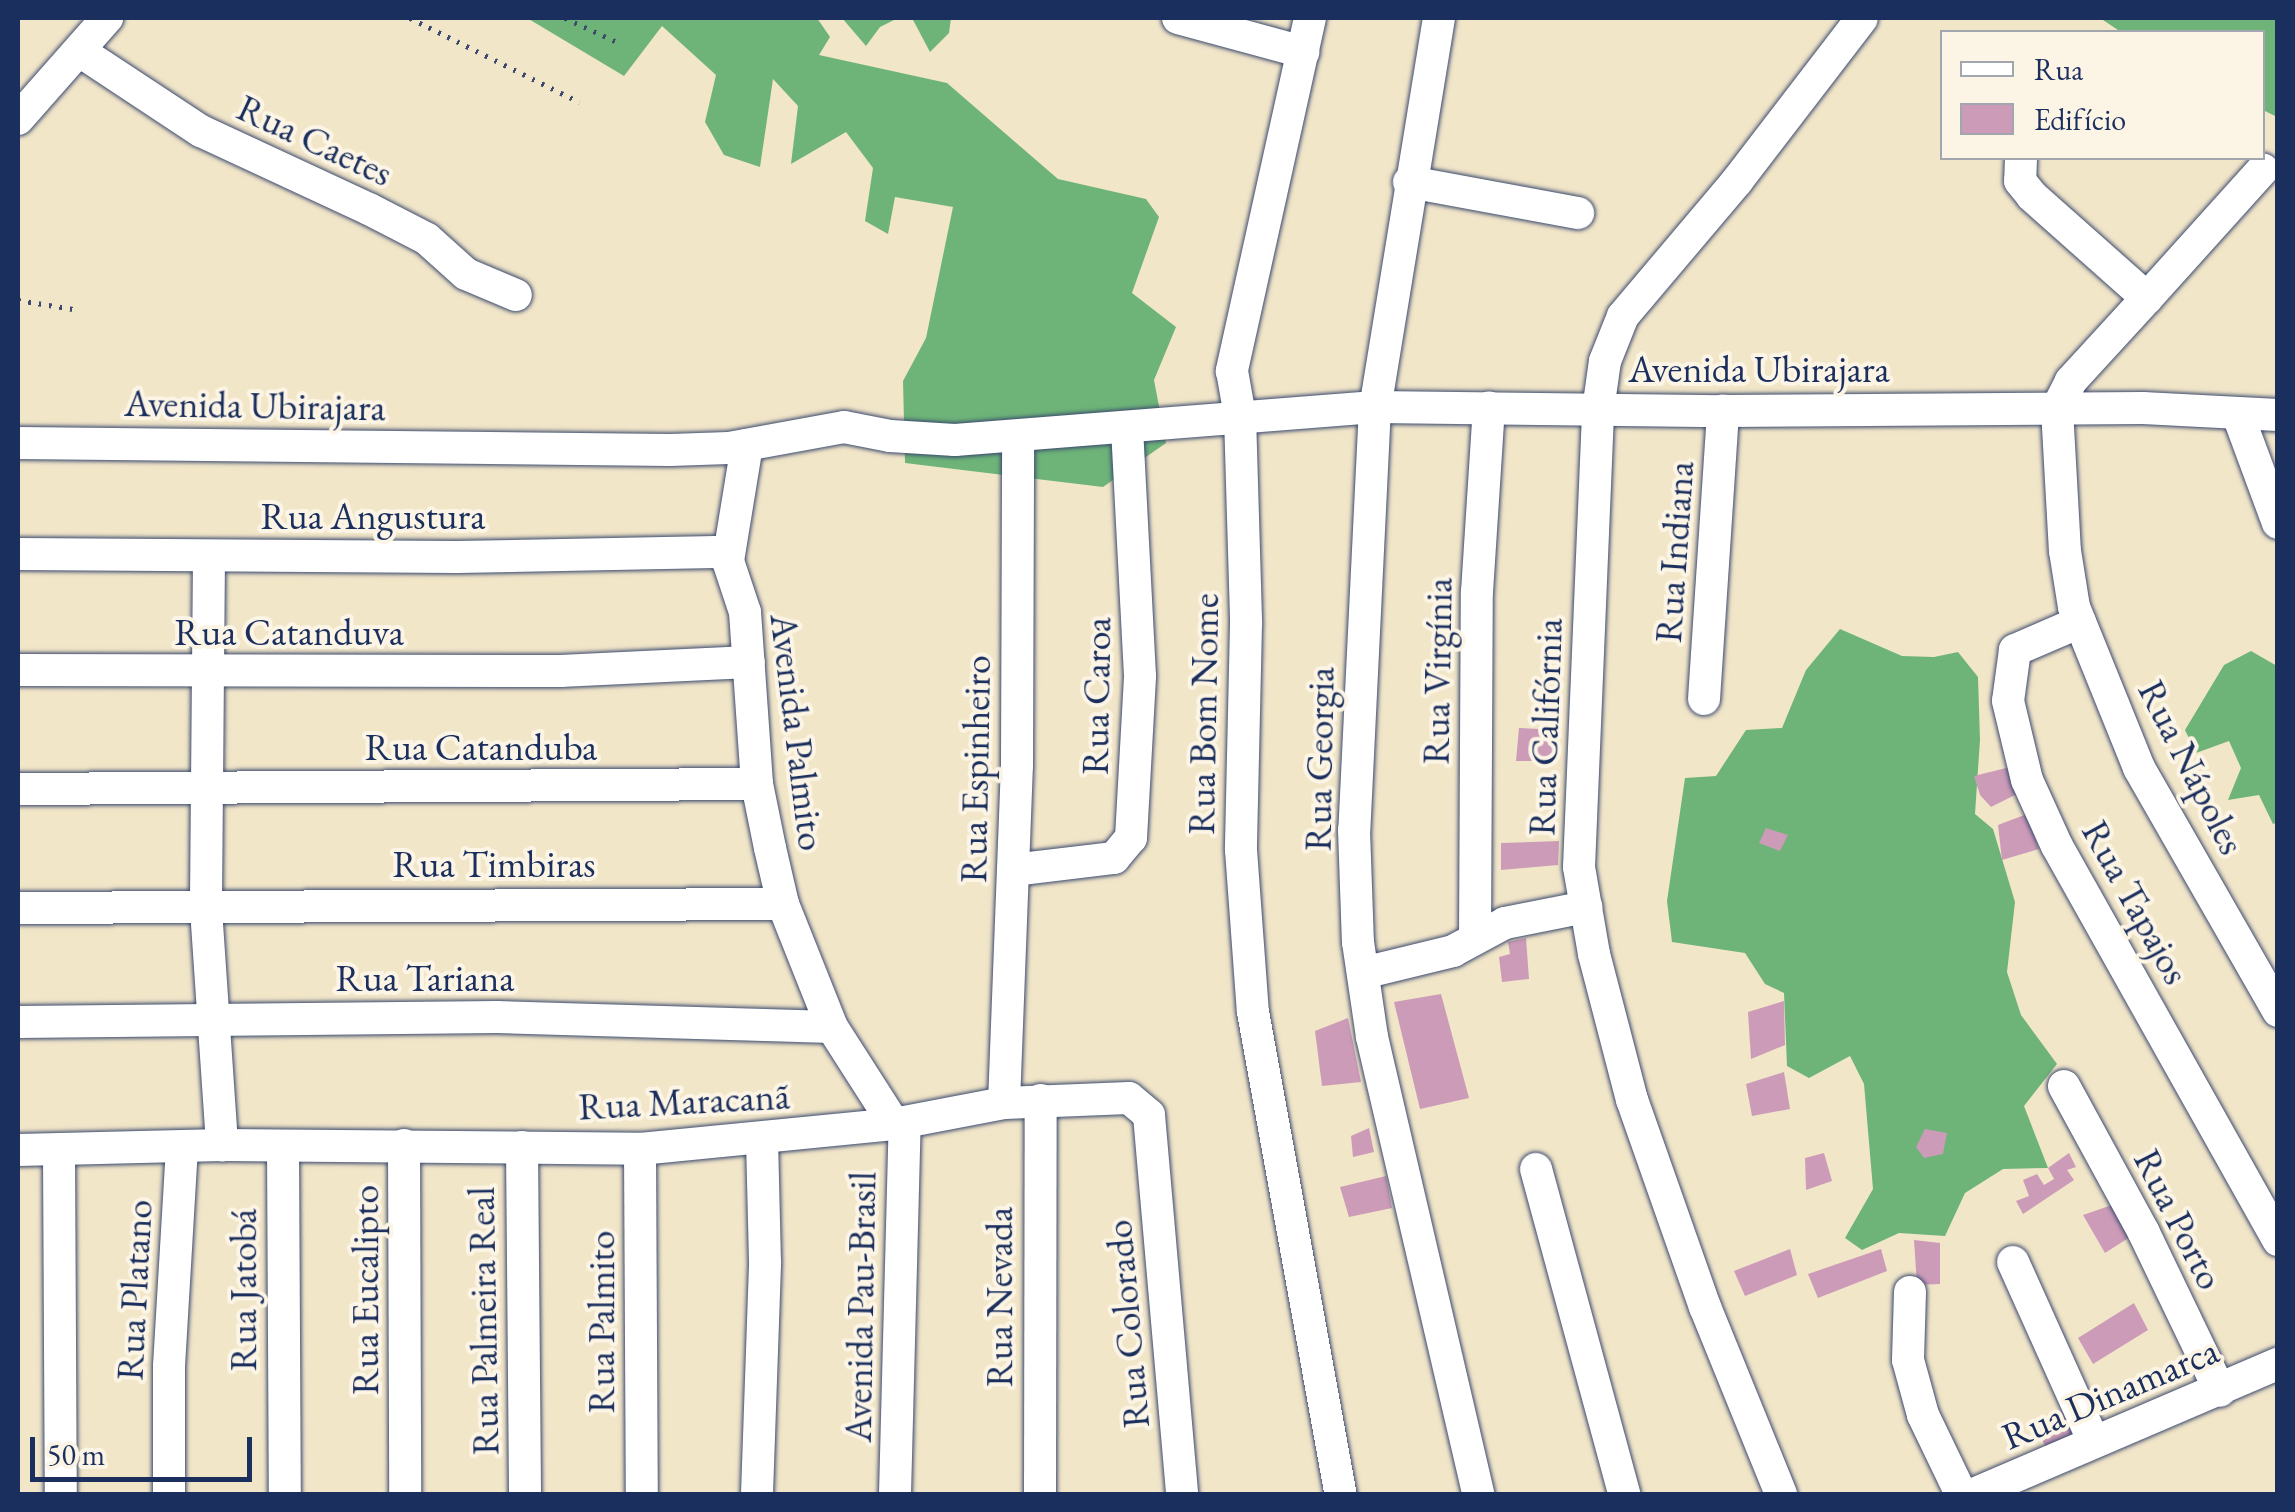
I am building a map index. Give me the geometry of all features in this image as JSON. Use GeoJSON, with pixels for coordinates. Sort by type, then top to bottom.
{"type":"FeatureCollection","features":[{"type":"Feature","properties":{"kind":"street"},"geometry":{"type":"LineString","coordinates":[[18,119],[107,18]]}},
{"type":"Feature","properties":{"kind":"street"},"geometry":{"type":"LineString","coordinates":[[1178,18],[1302,52]]}},
{"type":"Feature","properties":{"kind":"street","name":"Rua Bom Nome"},"geometry":{"type":"LineString","coordinates":[[1310,18],[1234,355],[1233,384],[1240,416],[1246,624],[1241,850],[1253,1012],[1341,1494]]}},
{"type":"Feature","properties":{"kind":"street","name":"Rua Georgia"},"geometry":{"type":"LineString","coordinates":[[1439,18],[1408,182],[1375,407],[1354,830],[1363,973],[1372,1037],[1478,1494]]}},
{"type":"Feature","properties":{"kind":"street","name":"Rua Califórnia"},"geometry":{"type":"LineString","coordinates":[[1781,1494],[1704,1307],[1632,1100],[1594,954],[1579,867],[1598,410],[1605,361],[1623,316],[1737,181],[1862,18]]}},
{"type":"Feature","properties":{"kind":"street","name":"Rua Caetes"},"geometry":{"type":"LineString","coordinates":[[81,52],[202,131],[369,208],[427,239],[466,274],[516,295]]}},
{"type":"Feature","properties":{"kind":"street"},"geometry":{"type":"LineString","coordinates":[[2021,160],[2020,181],[2032,196],[2147,298]]}},
{"type":"Feature","properties":{"kind":"street"},"geometry":{"type":"LineString","coordinates":[[2057,409],[2071,381],[2263,168]]}},
{"type":"Feature","properties":{"kind":"street"},"geometry":{"type":"LineString","coordinates":[[1408,182],[1578,212]]}},
{"type":"Feature","properties":{"kind":"street","name":"Avenida Ubirajara"},"geometry":{"type":"LineString","coordinates":[[18,443],[670,450],[747,446],[844,427],[911,438],[1018,436],[1375,407],[1723,411],[2143,408],[2278,415]]}},
{"type":"Feature","properties":{"kind":"street","name":"Rua Virgínia"},"geometry":{"type":"LineString","coordinates":[[1475,936],[1477,592],[1489,407]]}},
{"type":"Feature","properties":{"kind":"street","name":"Rua Nápoles"},"geometry":{"type":"LineString","coordinates":[[2057,409],[2065,551],[2077,615],[2140,768],[2278,1011]]}},
{"type":"Feature","properties":{"kind":"street","name":"Rua Indiana"},"geometry":{"type":"LineString","coordinates":[[1704,699],[1723,411]]}},
{"type":"Feature","properties":{"kind":"street"},"geometry":{"type":"LineString","coordinates":[[2238,415],[2278,523]]}},
{"type":"Feature","properties":{"kind":"street","name":"Rua Caroa"},"geometry":{"type":"LineString","coordinates":[[1014,870],[1114,858],[1126,850],[1131,838],[1140,676],[1127,428]]}},
{"type":"Feature","properties":{"kind":"street","name":"Rua Espinheiro"},"geometry":{"type":"LineString","coordinates":[[1004,1103],[1014,870],[1018,436]]}},
{"type":"Feature","properties":{"kind":"street","name":"Avenida Palmito"},"geometry":{"type":"LineString","coordinates":[[747,446],[746,472],[728,552],[745,612],[757,784],[783,904],[832,1028],[900,1123]]}},
{"type":"Feature","properties":{"kind":"street","name":"Rua Angustura"},"geometry":{"type":"LineString","coordinates":[[18,554],[728,552]]}},
{"type":"Feature","properties":{"kind":"street"},"geometry":{"type":"LineString","coordinates":[[209,556],[206,909],[222,1145]]}},
{"type":"Feature","properties":{"kind":"street","name":"Rua Tapajos"},"geometry":{"type":"LineString","coordinates":[[2077,615],[2015,650],[2008,701],[2026,780],[2057,846],[2278,1240]]}},
{"type":"Feature","properties":{"kind":"street","name":"Rua Catanduva"},"geometry":{"type":"LineString","coordinates":[[18,670],[560,671],[749,662]]}},
{"type":"Feature","properties":{"kind":"street","name":"Rua Catanduba"},"geometry":{"type":"LineString","coordinates":[[18,790],[757,784]]}},
{"type":"Feature","properties":{"kind":"street","name":"Rua Timbiras"},"geometry":{"type":"LineString","coordinates":[[18,908],[783,904]]}},
{"type":"Feature","properties":{"kind":"street"},"geometry":{"type":"LineString","coordinates":[[1363,973],[1439,956],[1475,936],[1529,917],[1586,907]]}},
{"type":"Feature","properties":{"kind":"street","name":"Rua Tariana"},"geometry":{"type":"LineString","coordinates":[[18,1022],[554,1018],[832,1028]]}},
{"type":"Feature","properties":{"kind":"street","name":"Rua Porto"},"geometry":{"type":"LineString","coordinates":[[2064,1086],[2144,1233],[2220,1390]]}},
{"type":"Feature","properties":{"kind":"street","name":"Rua Maracanã"},"geometry":{"type":"LineString","coordinates":[[18,1150],[182,1149],[222,1145],[640,1148],[900,1123],[1004,1103],[1130,1098],[1148,1115],[1152,1146]]}},
{"type":"Feature","properties":{"kind":"street","name":"Rua Nevada"},"geometry":{"type":"LineString","coordinates":[[1040,1494],[1041,1100]]}},
{"type":"Feature","properties":{"kind":"street","name":"Avenida Pau-Brasil"},"geometry":{"type":"LineString","coordinates":[[895,1494],[900,1123]]}},
{"type":"Feature","properties":{"kind":"street"},"geometry":{"type":"LineString","coordinates":[[757,1494],[765,1262],[762,1138]]}},
{"type":"Feature","properties":{"kind":"street","name":"Rua Eucalipto"},"geometry":{"type":"LineString","coordinates":[[404,1145],[406,1494]]}},
{"type":"Feature","properties":{"kind":"street","name":"Rua Jatobá"},"geometry":{"type":"LineString","coordinates":[[283,1146],[286,1494]]}},
{"type":"Feature","properties":{"kind":"street","name":"Rua Palmeira Real"},"geometry":{"type":"LineString","coordinates":[[522,1146],[525,1494]]}},
{"type":"Feature","properties":{"kind":"street","name":"Rua Colorado"},"geometry":{"type":"LineString","coordinates":[[1152,1146],[1182,1494]]}},
{"type":"Feature","properties":{"kind":"street","name":"Rua Palmito"},"geometry":{"type":"LineString","coordinates":[[640,1148],[642,1494]]}},
{"type":"Feature","properties":{"kind":"street","name":"Rua Platano"},"geometry":{"type":"LineString","coordinates":[[169,1494],[169,1366],[182,1149]]}},
{"type":"Feature","properties":{"kind":"street"},"geometry":{"type":"LineString","coordinates":[[59,1151],[61,1494]]}},
{"type":"Feature","properties":{"kind":"street"},"geometry":{"type":"LineString","coordinates":[[1536,1169],[1624,1494]]}},
{"type":"Feature","properties":{"kind":"street"},"geometry":{"type":"LineString","coordinates":[[2013,1262],[2094,1442]]}},
{"type":"Feature","properties":{"kind":"street"},"geometry":{"type":"LineString","coordinates":[[1910,1292],[1908,1360],[1923,1415],[1961,1494]]}},
{"type":"Feature","properties":{"kind":"street","name":"Rua Dinamarca"},"geometry":{"type":"LineString","coordinates":[[1974,1494],[2278,1364]]}},
{"type":"Feature","properties":{"kind":"path"},"geometry":{"type":"LineString","coordinates":[[410,18],[579,102]]}},
{"type":"Feature","properties":{"kind":"path"},"geometry":{"type":"LineString","coordinates":[[564,18],[615,41]]}},
{"type":"Feature","properties":{"kind":"path"},"geometry":{"type":"LineString","coordinates":[[18,300],[74,309]]}},
{"type":"Feature","properties":{"kind":"green space"},"geometry":{"type":"Polygon","coordinates":[[[527,18],[817,18],[830,37],[819,55],[947,83],[1058,179],[1146,199],[1159,217],[1132,293],[1176,327],[1154,380],[1166,443],[1103,487],[905,463],[903,381],[926,338],[953,207],[895,197],[888,234],[865,221],[873,168],[846,132],[791,164],[798,106],[773,79],[760,167],[724,155],[705,122],[716,75],[662,26],[624,76],[527,18]]]}},
{"type":"Feature","properties":{"kind":"green space"},"geometry":{"type":"Polygon","coordinates":[[[842,18],[898,18],[880,27],[866,46],[842,18]]]}},
{"type":"Feature","properties":{"kind":"green space"},"geometry":{"type":"Polygon","coordinates":[[[912,18],[951,18],[949,33],[930,52],[912,18]]]}},
{"type":"Feature","properties":{"kind":"green space"},"geometry":{"type":"Polygon","coordinates":[[[2100,18],[2277,18],[2277,117],[2265,111],[2265,30],[2118,30],[2100,18]]]}},
{"type":"Feature","properties":{"kind":"green space"},"geometry":{"type":"Polygon","coordinates":[[[1840,629],[1902,656],[1934,657],[1958,652],[1978,677],[1980,740],[1975,814],[1993,829],[2015,902],[2007,972],[2021,1015],[2057,1064],[2024,1106],[2048,1168],[2003,1169],[1965,1193],[1945,1236],[1899,1233],[1862,1250],[1845,1238],[1873,1189],[1864,1084],[1850,1056],[1809,1078],[1787,1066],[1784,993],[1765,984],[1745,953],[1672,942],[1667,901],[1685,778],[1716,776],[1746,730],[1782,728],[1806,670],[1840,629]]]}},
{"type":"Feature","properties":{"kind":"green space"},"geometry":{"type":"Polygon","coordinates":[[[2251,651],[2277,666],[2278,822],[2273,824],[2259,795],[2228,800],[2241,768],[2229,741],[2196,753],[2185,730],[2224,665],[2251,651]]]}},
{"type":"Feature","properties":{"kind":"building"},"geometry":{"type":"Polygon","coordinates":[[[1519,728],[1560,730],[1556,761],[1516,761],[1519,728]]]}},
{"type":"Feature","properties":{"kind":"building"},"geometry":{"type":"Polygon","coordinates":[[[2010,767],[2019,793],[1991,807],[1980,795],[1974,776],[2010,767]]]}},
{"type":"Feature","properties":{"kind":"building"},"geometry":{"type":"Polygon","coordinates":[[[2027,814],[2039,849],[2002,860],[1998,825],[2027,814]]]}},
{"type":"Feature","properties":{"kind":"building"},"geometry":{"type":"Polygon","coordinates":[[[1766,828],[1788,835],[1780,851],[1759,843],[1766,828]]]}},
{"type":"Feature","properties":{"kind":"building"},"geometry":{"type":"Polygon","coordinates":[[[1559,841],[1558,865],[1501,870],[1501,843],[1559,841]]]}},
{"type":"Feature","properties":{"kind":"building"},"geometry":{"type":"Polygon","coordinates":[[[1526,938],[1529,979],[1502,982],[1499,957],[1510,954],[1508,942],[1526,938]]]}},
{"type":"Feature","properties":{"kind":"building"},"geometry":{"type":"Polygon","coordinates":[[[1441,994],[1469,1098],[1420,1109],[1394,1002],[1441,994]]]}},
{"type":"Feature","properties":{"kind":"building"},"geometry":{"type":"Polygon","coordinates":[[[1784,1001],[1785,1045],[1751,1059],[1748,1012],[1784,1001]]]}},
{"type":"Feature","properties":{"kind":"building"},"geometry":{"type":"Polygon","coordinates":[[[1348,1018],[1361,1082],[1322,1086],[1315,1031],[1348,1018]]]}},
{"type":"Feature","properties":{"kind":"building"},"geometry":{"type":"Polygon","coordinates":[[[1784,1072],[1790,1109],[1752,1116],[1746,1084],[1784,1072]]]}},
{"type":"Feature","properties":{"kind":"building"},"geometry":{"type":"Polygon","coordinates":[[[1369,1128],[1374,1152],[1353,1157],[1351,1136],[1369,1128]]]}},
{"type":"Feature","properties":{"kind":"building"},"geometry":{"type":"Polygon","coordinates":[[[1925,1129],[1947,1133],[1943,1154],[1924,1158],[1916,1147],[1925,1129]]]}},
{"type":"Feature","properties":{"kind":"building"},"geometry":{"type":"Polygon","coordinates":[[[1824,1153],[1832,1181],[1806,1190],[1805,1158],[1824,1153]]]}},
{"type":"Feature","properties":{"kind":"building"},"geometry":{"type":"Polygon","coordinates":[[[2069,1153],[2076,1167],[2067,1170],[2074,1180],[2023,1214],[2016,1201],[2029,1196],[2023,1180],[2037,1174],[2044,1185],[2054,1179],[2048,1168],[2069,1153]]]}},
{"type":"Feature","properties":{"kind":"building"},"geometry":{"type":"Polygon","coordinates":[[[1386,1176],[1392,1208],[1349,1217],[1340,1187],[1386,1176]]]}},
{"type":"Feature","properties":{"kind":"building"},"geometry":{"type":"Polygon","coordinates":[[[2112,1205],[2130,1237],[2105,1253],[2083,1215],[2112,1205]]]}},
{"type":"Feature","properties":{"kind":"building"},"geometry":{"type":"Polygon","coordinates":[[[1914,1240],[1940,1243],[1940,1284],[1917,1285],[1914,1240]]]}},
{"type":"Feature","properties":{"kind":"building"},"geometry":{"type":"Polygon","coordinates":[[[1790,1249],[1797,1275],[1745,1296],[1734,1271],[1790,1249]]]}},
{"type":"Feature","properties":{"kind":"building"},"geometry":{"type":"Polygon","coordinates":[[[1881,1249],[1887,1271],[1818,1298],[1808,1274],[1881,1249]]]}},
{"type":"Feature","properties":{"kind":"building"},"geometry":{"type":"Polygon","coordinates":[[[2134,1303],[2148,1330],[2093,1364],[2078,1338],[2134,1303]]]}},
{"type":"Feature","properties":{"kind":"building"},"geometry":{"type":"Polygon","coordinates":[[[2067,1408],[2077,1437],[2047,1451],[2035,1422],[2067,1408]]]}}]}
